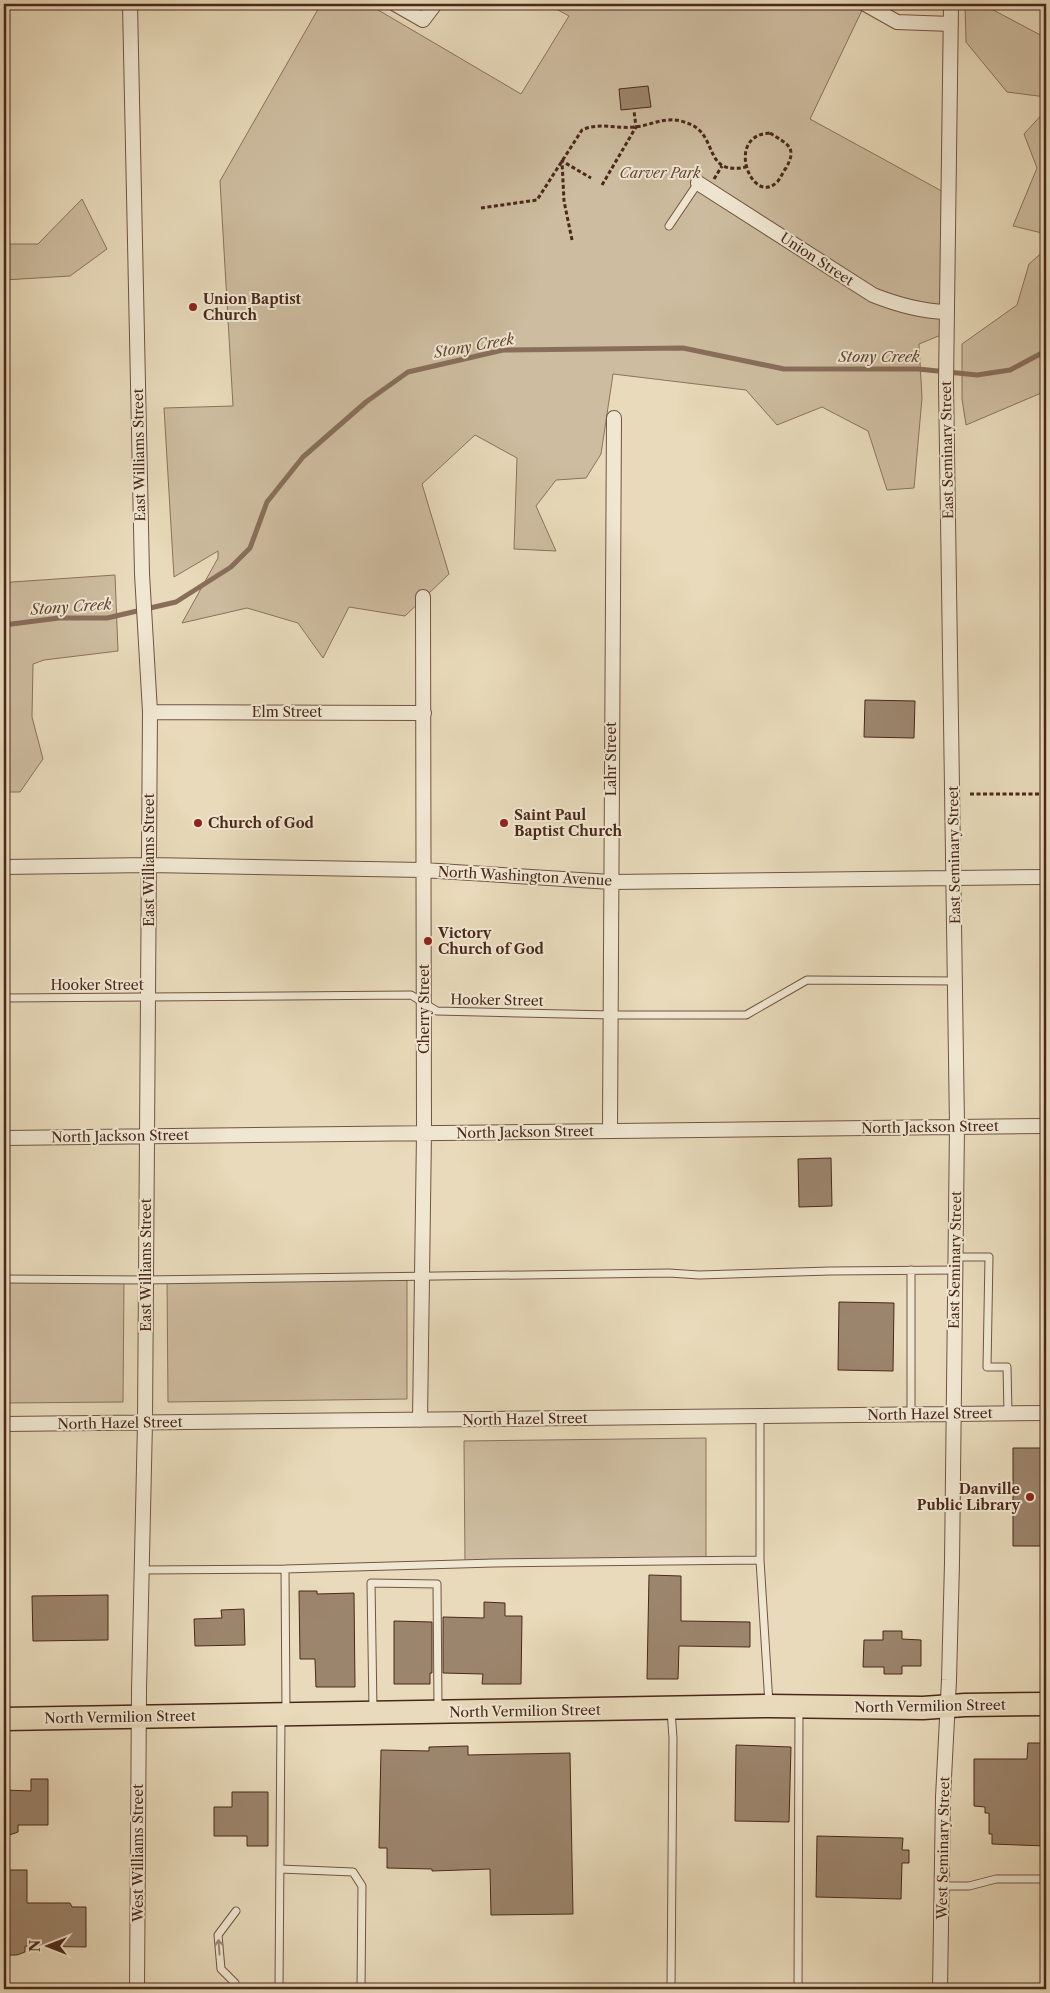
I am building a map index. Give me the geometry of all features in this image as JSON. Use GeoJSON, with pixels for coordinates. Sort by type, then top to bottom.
{"type":"FeatureCollection","features":[{"type":"Feature","properties":{"kind":"main road","name":"North Vermilion Street"},"geometry":{"type":"LineString","coordinates":[[4,1719],[769,1706],[799,1708],[923,1708],[1046,1704]]}},
{"type":"Feature","properties":{"kind":"street","name":"East Williams Street"},"geometry":{"type":"LineString","coordinates":[[130,4],[142,574],[150,712],[145,1422],[139,1717]]}},
{"type":"Feature","properties":{"kind":"street"},"geometry":{"type":"LineString","coordinates":[[395,4],[423,20],[435,4]]}},
{"type":"Feature","properties":{"kind":"street"},"geometry":{"type":"LineString","coordinates":[[865,4],[897,22],[951,24]]}},
{"type":"Feature","properties":{"kind":"street","name":"East Seminary Street"},"geometry":{"type":"LineString","coordinates":[[947,1706],[952,1563],[957,1126],[946,383],[950,4]]}},
{"type":"Feature","properties":{"kind":"street","name":"Union Street"},"geometry":{"type":"LineString","coordinates":[[698,183],[873,295],[923,311],[946,312]]}},
{"type":"Feature","properties":{"kind":"street","name":"Lahr Street"},"geometry":{"type":"LineString","coordinates":[[610,1130],[614,418]]}},
{"type":"Feature","properties":{"kind":"street","name":"Cherry Street"},"geometry":{"type":"LineString","coordinates":[[420,1420],[424,1133],[423,597]]}},
{"type":"Feature","properties":{"kind":"street","name":"Elm Street"},"geometry":{"type":"LineString","coordinates":[[150,712],[424,713]]}},
{"type":"Feature","properties":{"kind":"street","name":"North Washington Avenue"},"geometry":{"type":"LineString","coordinates":[[4,867],[150,865],[423,870],[610,882],[1046,877]]}},
{"type":"Feature","properties":{"kind":"street","name":"North Jackson Street"},"geometry":{"type":"LineString","coordinates":[[4,1138],[1046,1126]]}},
{"type":"Feature","properties":{"kind":"street","name":"North Hazel Street"},"geometry":{"type":"LineString","coordinates":[[4,1424],[1046,1413]]}},
{"type":"Feature","properties":{"kind":"street","name":"West Seminary Street"},"geometry":{"type":"LineString","coordinates":[[940,1989],[943,1797],[947,1706]]}},
{"type":"Feature","properties":{"kind":"street","name":"West Williams Street"},"geometry":{"type":"LineString","coordinates":[[137,1989],[139,1717]]}},
{"type":"Feature","properties":{"kind":"lane"},"geometry":{"type":"LineString","coordinates":[[669,226],[698,183]]}},
{"type":"Feature","properties":{"kind":"lane","name":"Hooker Street"},"geometry":{"type":"LineString","coordinates":[[4,998],[411,995],[436,1011],[746,1015],[807,980],[956,981]]}},
{"type":"Feature","properties":{"kind":"lane"},"geometry":{"type":"LineString","coordinates":[[4,1279],[145,1280],[669,1272],[699,1275],[749,1272],[911,1270],[989,1257],[988,1367],[1006,1367],[1008,1414]]}},
{"type":"Feature","properties":{"kind":"lane"},"geometry":{"type":"LineString","coordinates":[[911,1270],[911,1414]]}},
{"type":"Feature","properties":{"kind":"lane"},"geometry":{"type":"LineString","coordinates":[[760,1416],[760,1560],[769,1706]]}},
{"type":"Feature","properties":{"kind":"lane"},"geometry":{"type":"LineString","coordinates":[[142,1570],[760,1560]]}},
{"type":"Feature","properties":{"kind":"lane"},"geometry":{"type":"LineString","coordinates":[[279,1989],[286,1569]]}},
{"type":"Feature","properties":{"kind":"lane"},"geometry":{"type":"LineString","coordinates":[[373,1713],[371,1583],[437,1584],[438,1712]]}},
{"type":"Feature","properties":{"kind":"lane"},"geometry":{"type":"LineString","coordinates":[[671,1708],[673,1738],[671,1989]]}},
{"type":"Feature","properties":{"kind":"lane"},"geometry":{"type":"LineString","coordinates":[[798,1989],[799,1708]]}},
{"type":"Feature","properties":{"kind":"lane"},"geometry":{"type":"LineString","coordinates":[[280,1869],[352,1872],[362,1886],[361,1989]]}},
{"type":"Feature","properties":{"kind":"lane"},"geometry":{"type":"LineString","coordinates":[[943,1886],[969,1886],[996,1879],[1046,1879]]}},
{"type":"Feature","properties":{"kind":"lane"},"geometry":{"type":"LineString","coordinates":[[235,1983],[220,1969],[218,1935],[236,1911]]}},
{"type":"Feature","properties":{"kind":"path"},"geometry":{"type":"LineString","coordinates":[[602,185],[636,127],[634,111]]}},
{"type":"Feature","properties":{"kind":"path"},"geometry":{"type":"LineString","coordinates":[[481,208],[537,200],[582,130],[598,126],[636,127],[667,120],[680,120],[693,126],[703,135],[711,155],[722,166],[734,169],[746,167]]}},
{"type":"Feature","properties":{"kind":"path"},"geometry":{"type":"LineString","coordinates":[[770,133],[789,145],[791,149],[791,158],[779,181],[772,186],[763,187],[754,183],[746,167],[745,156],[749,143],[761,134],[770,133]]}},
{"type":"Feature","properties":{"kind":"path"},"geometry":{"type":"LineString","coordinates":[[562,161],[591,178]]}},
{"type":"Feature","properties":{"kind":"path"},"geometry":{"type":"LineString","coordinates":[[562,161],[564,200],[572,240]]}},
{"type":"Feature","properties":{"kind":"path"},"geometry":{"type":"LineString","coordinates":[[970,794],[1046,794]]}},
{"type":"Feature","properties":{"kind":"green space","name":"Carver Park"},"geometry":{"type":"Polygon","coordinates":[[[321,4],[368,4],[521,94],[569,16],[547,4],[865,4],[810,119],[949,195],[946,333],[919,344],[922,398],[914,488],[887,490],[868,431],[822,407],[777,425],[746,390],[613,374],[601,454],[586,478],[556,480],[536,506],[556,551],[514,549],[517,458],[475,435],[422,484],[449,574],[405,616],[349,607],[323,658],[298,623],[247,608],[182,623],[218,558],[218,551],[174,577],[164,408],[233,406],[220,181],[321,4]]]}},
{"type":"Feature","properties":{"kind":"green space"},"geometry":{"type":"Polygon","coordinates":[[[965,4],[982,4],[1046,38],[1046,97],[1007,92],[966,42],[965,4]]]}},
{"type":"Feature","properties":{"kind":"green space"},"geometry":{"type":"Polygon","coordinates":[[[1046,110],[1046,234],[1013,226],[1037,168],[1024,134],[1046,110]]]}},
{"type":"Feature","properties":{"kind":"green space"},"geometry":{"type":"Polygon","coordinates":[[[82,199],[107,249],[70,276],[4,280],[4,244],[38,244],[82,199]]]}},
{"type":"Feature","properties":{"kind":"green space"},"geometry":{"type":"Polygon","coordinates":[[[1046,249],[1046,391],[966,425],[962,399],[962,344],[1017,305],[1029,264],[1046,249]]]}},
{"type":"Feature","properties":{"kind":"green space"},"geometry":{"type":"Polygon","coordinates":[[[115,575],[118,651],[44,660],[33,664],[32,717],[43,759],[20,792],[4,792],[4,584],[115,575]]]}},
{"type":"Feature","properties":{"kind":"green space"},"geometry":{"type":"Polygon","coordinates":[[[407,1277],[407,1399],[168,1402],[167,1279],[407,1277]]]}},
{"type":"Feature","properties":{"kind":"green space"},"geometry":{"type":"Polygon","coordinates":[[[4,1279],[124,1280],[123,1402],[4,1403],[4,1279]]]}},
{"type":"Feature","properties":{"kind":"green space"},"geometry":{"type":"Polygon","coordinates":[[[706,1438],[706,1561],[465,1564],[464,1441],[706,1438]]]}},
{"type":"Feature","properties":{"kind":"building"},"geometry":{"type":"Polygon","coordinates":[[[648,86],[651,107],[621,110],[619,89],[648,86]]]}},
{"type":"Feature","properties":{"kind":"building"},"geometry":{"type":"Polygon","coordinates":[[[865,700],[915,701],[914,738],[864,737],[865,700]]]}},
{"type":"Feature","properties":{"kind":"building"},"geometry":{"type":"Polygon","coordinates":[[[831,1158],[832,1206],[799,1207],[798,1159],[831,1158]]]}},
{"type":"Feature","properties":{"kind":"building"},"geometry":{"type":"Polygon","coordinates":[[[839,1302],[894,1303],[893,1371],[838,1370],[839,1302]]]}},
{"type":"Feature","properties":{"kind":"building","name":"Danville Public Library"},"geometry":{"type":"Polygon","coordinates":[[[1013,1448],[1046,1448],[1046,1546],[1013,1546],[1013,1448]]]}},
{"type":"Feature","properties":{"kind":"building"},"geometry":{"type":"Polygon","coordinates":[[[649,1575],[681,1576],[681,1621],[750,1622],[750,1647],[679,1646],[678,1679],[647,1679],[649,1575]]]}},
{"type":"Feature","properties":{"kind":"building"},"geometry":{"type":"Polygon","coordinates":[[[299,1591],[317,1591],[317,1594],[354,1593],[355,1687],[316,1687],[315,1659],[300,1659],[299,1591]]]}},
{"type":"Feature","properties":{"kind":"building"},"geometry":{"type":"Polygon","coordinates":[[[108,1595],[108,1640],[33,1641],[32,1596],[108,1595]]]}},
{"type":"Feature","properties":{"kind":"building"},"geometry":{"type":"Polygon","coordinates":[[[484,1602],[505,1603],[505,1616],[522,1616],[521,1684],[482,1684],[483,1674],[443,1673],[443,1617],[484,1618],[484,1602]]]}},
{"type":"Feature","properties":{"kind":"building"},"geometry":{"type":"Polygon","coordinates":[[[244,1609],[245,1645],[195,1646],[194,1619],[222,1618],[221,1610],[244,1609]]]}},
{"type":"Feature","properties":{"kind":"building"},"geometry":{"type":"Polygon","coordinates":[[[394,1621],[432,1622],[432,1673],[430,1673],[430,1684],[394,1684],[394,1621]]]}},
{"type":"Feature","properties":{"kind":"building"},"geometry":{"type":"Polygon","coordinates":[[[883,1631],[902,1631],[902,1639],[921,1640],[921,1666],[902,1666],[902,1674],[884,1674],[884,1667],[863,1667],[864,1640],[883,1640],[883,1631]]]}},
{"type":"Feature","properties":{"kind":"building"},"geometry":{"type":"Polygon","coordinates":[[[1028,1743],[1046,1743],[1046,1846],[992,1844],[992,1834],[989,1834],[989,1813],[985,1813],[985,1807],[974,1806],[974,1759],[1027,1759],[1028,1743]]]}},
{"type":"Feature","properties":{"kind":"building"},"geometry":{"type":"Polygon","coordinates":[[[736,1745],[791,1747],[789,1822],[735,1821],[736,1745]]]}},
{"type":"Feature","properties":{"kind":"building"},"geometry":{"type":"Polygon","coordinates":[[[468,1746],[468,1755],[570,1753],[573,1914],[491,1915],[490,1869],[432,1871],[432,1869],[387,1868],[387,1848],[379,1848],[381,1750],[429,1751],[429,1747],[468,1746]]]}},
{"type":"Feature","properties":{"kind":"building"},"geometry":{"type":"Polygon","coordinates":[[[31,1779],[48,1779],[48,1825],[18,1825],[18,1832],[4,1837],[4,1790],[31,1791],[31,1779]]]}},
{"type":"Feature","properties":{"kind":"building"},"geometry":{"type":"Polygon","coordinates":[[[232,1792],[268,1792],[268,1846],[247,1846],[247,1836],[214,1836],[214,1807],[232,1807],[232,1792]]]}},
{"type":"Feature","properties":{"kind":"building"},"geometry":{"type":"Polygon","coordinates":[[[817,1836],[903,1838],[902,1850],[909,1850],[909,1863],[902,1863],[901,1899],[816,1897],[817,1836]]]}},
{"type":"Feature","properties":{"kind":"building"},"geometry":{"type":"Polygon","coordinates":[[[4,1870],[27,1870],[27,1903],[70,1903],[72,1907],[86,1907],[86,1947],[25,1946],[25,1952],[17,1955],[4,1955],[4,1870]]]}},
{"type":"Feature","properties":{"kind":"waterway","name":"Stony Creek"},"geometry":{"type":"LineString","coordinates":[[4,625],[59,618],[107,618],[176,602],[231,567],[250,548],[267,502],[303,457],[366,402],[408,372],[503,350],[683,348],[784,369],[918,369],[977,375],[1010,370],[1046,349]]}},
{"type":"Feature","properties":{"kind":"railway"},"geometry":{"type":"LineString","coordinates":[[1030,4],[1046,12]]}},
{"type":"Feature","properties":{"kind":"place","name":"Union Baptist Church"},"geometry":{"type":"Point","coordinates":[193,307]}},
{"type":"Feature","properties":{"kind":"place","name":"Church of God"},"geometry":{"type":"Point","coordinates":[198,823]}},
{"type":"Feature","properties":{"kind":"place","name":"Saint Paul Baptist Church"},"geometry":{"type":"Point","coordinates":[504,823]}},
{"type":"Feature","properties":{"kind":"place","name":"Victory Church of God"},"geometry":{"type":"Point","coordinates":[428,941]}},
{"type":"Feature","properties":{"kind":"place","name":"Danville Public Library"},"geometry":{"type":"Point","coordinates":[1030,1497]}}]}
